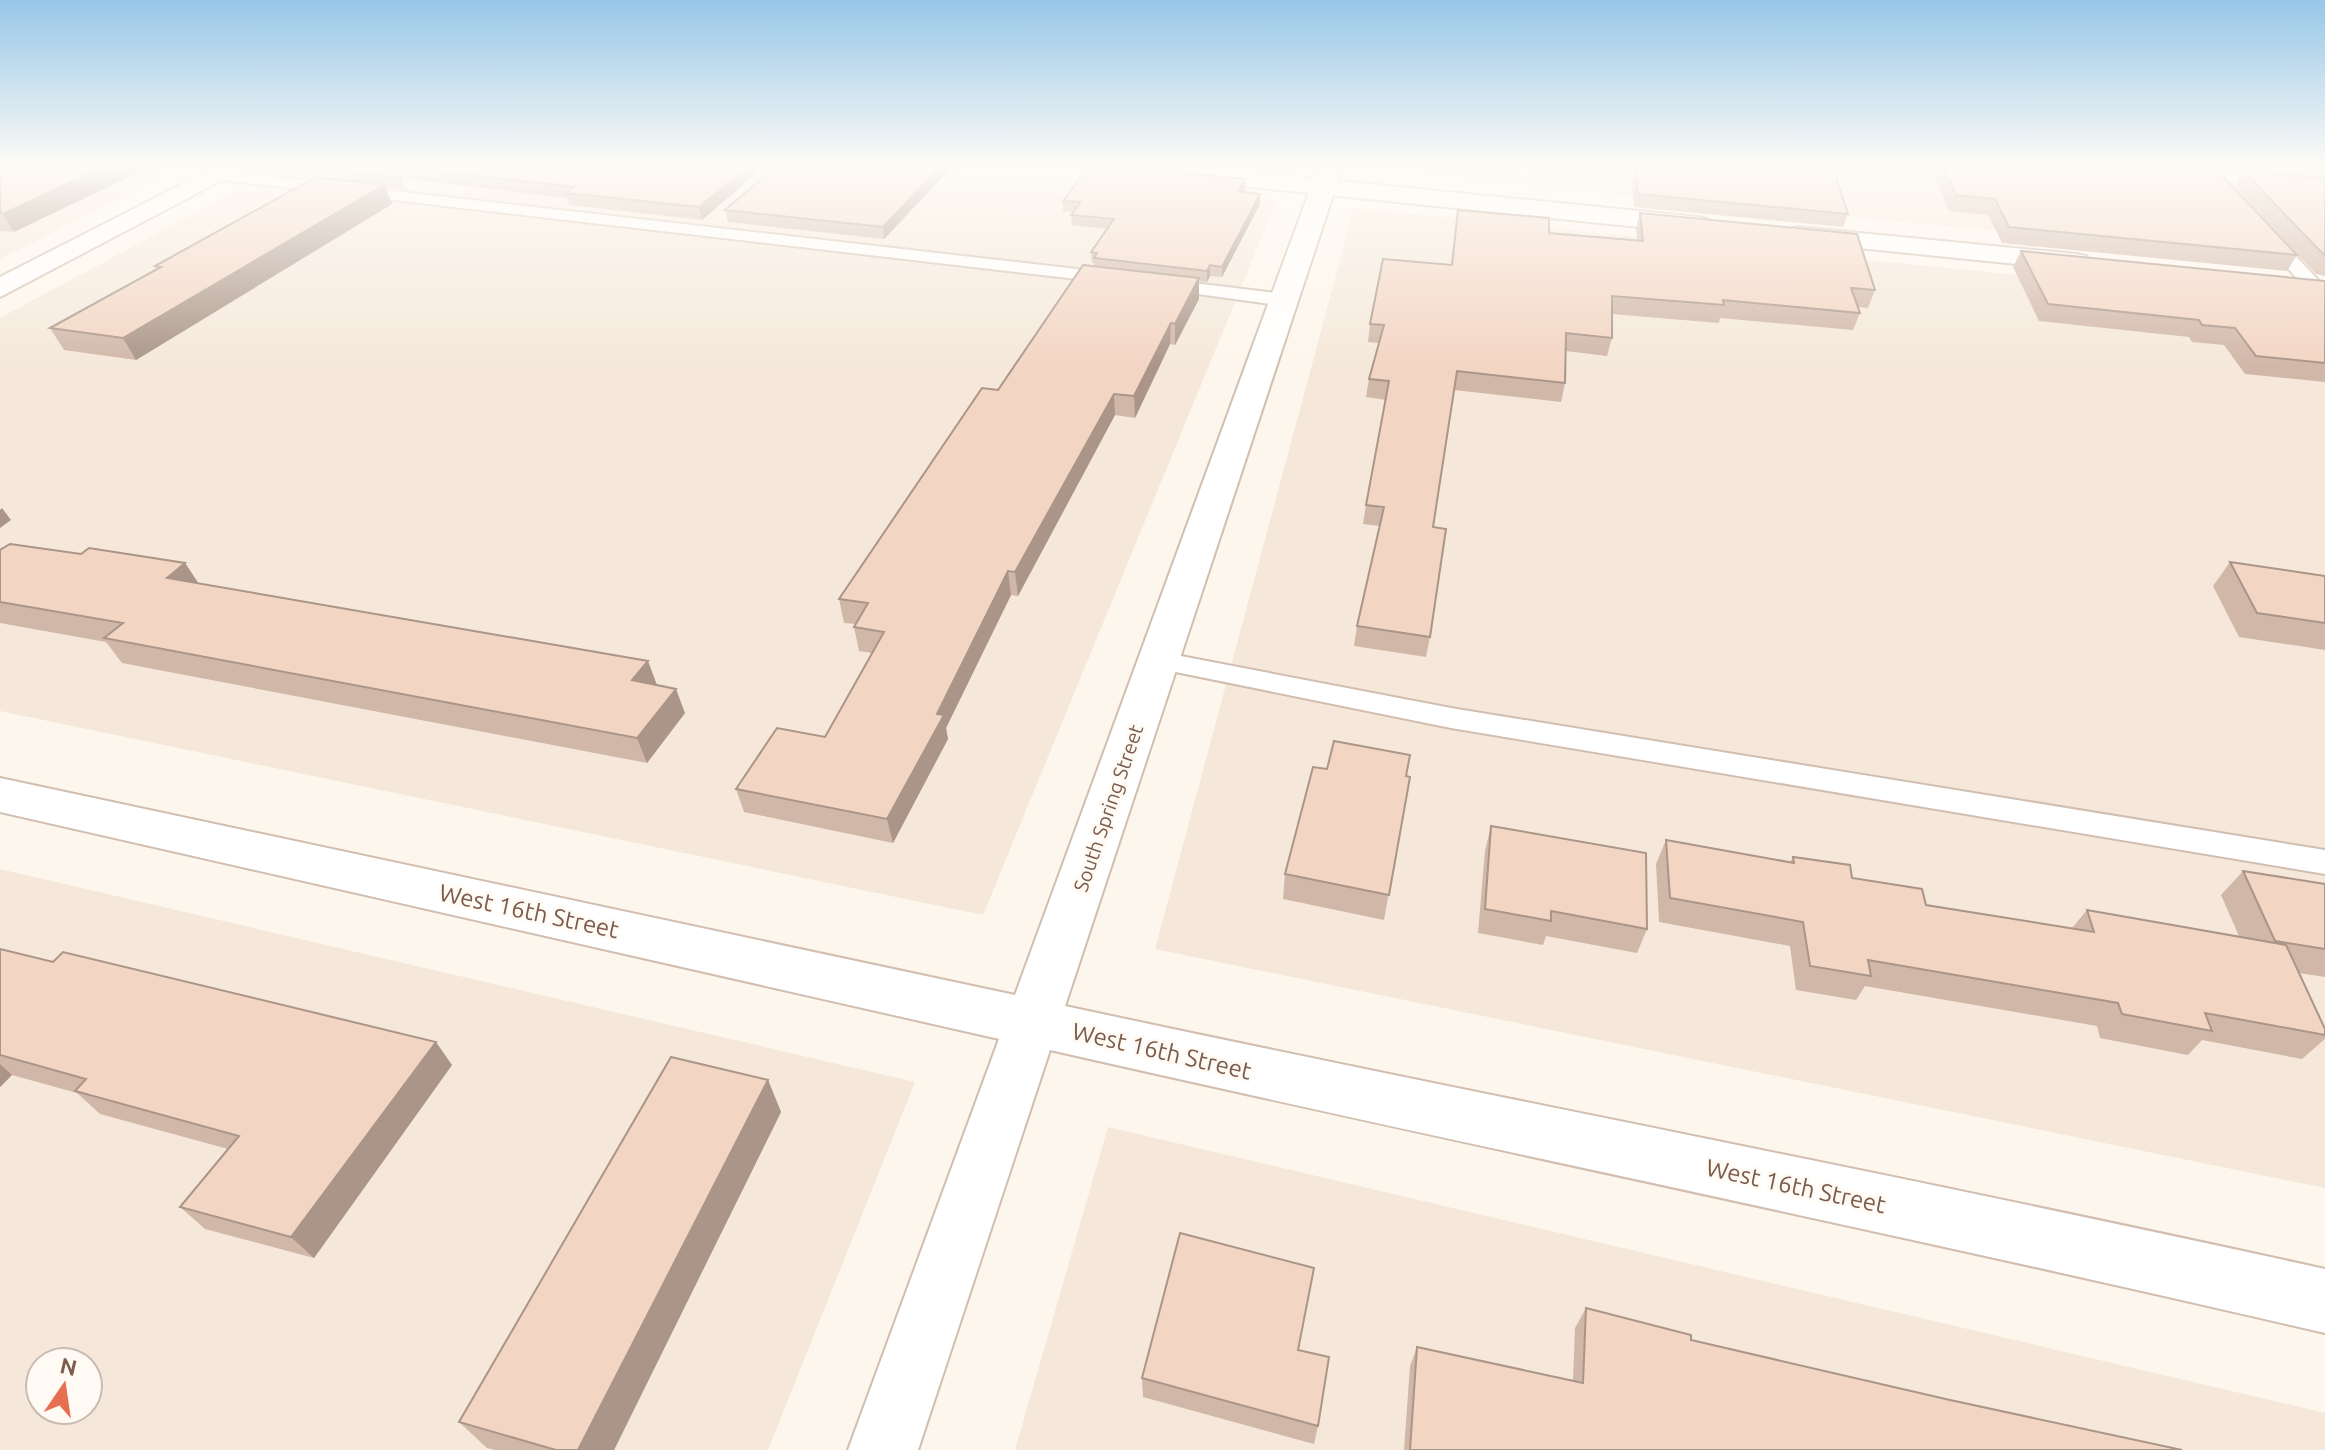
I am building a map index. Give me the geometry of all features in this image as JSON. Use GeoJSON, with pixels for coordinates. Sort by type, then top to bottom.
{"type":"FeatureCollection","features":[{"type":"Feature","properties":{"kind":"street"},"geometry":{"type":"LineString","coordinates":[[0,288],[107,233]]}},
{"type":"Feature","properties":{"kind":"street","name":"South Spring Street"},"geometry":{"type":"LineString","coordinates":[[883,1450],[1308,233]]}},
{"type":"Feature","properties":{"kind":"street"},"geometry":{"type":"LineString","coordinates":[[1778,233],[2097,264]]}},
{"type":"Feature","properties":{"kind":"street"},"geometry":{"type":"LineString","coordinates":[[2267,281],[2320,286]]}},
{"type":"Feature","properties":{"kind":"street","name":"West 16th Street"},"geometry":{"type":"LineString","coordinates":[[0,795],[2325,1301]]}},
{"type":"Feature","properties":{"kind":"lane"},"geometry":{"type":"LineString","coordinates":[[727,233],[1285,300]]}},
{"type":"Feature","properties":{"kind":"lane"},"geometry":{"type":"LineString","coordinates":[[2265,233],[2320,286]]}},
{"type":"Feature","properties":{"kind":"lane"},"geometry":{"type":"LineString","coordinates":[[1160,661],[1451,718],[2325,862]]}},
{"type":"Feature","properties":{"kind":"shaded area"},"geometry":{"type":"Polygon","coordinates":[[[0,233],[53,233],[0,259],[0,233]]]}},
{"type":"Feature","properties":{"kind":"shaded area"},"geometry":{"type":"Polygon","coordinates":[[[158,233],[1264,233],[983,915],[0,711],[0,318],[158,233]]]}},
{"type":"Feature","properties":{"kind":"shaded area"},"geometry":{"type":"Polygon","coordinates":[[[1347,233],[1598,233],[2325,306],[2325,1188],[1155,949],[1347,233]]]}},
{"type":"Feature","properties":{"kind":"shaded area"},"geometry":{"type":"Polygon","coordinates":[[[2016,233],[2325,233],[2325,262],[2016,233]]]}},
{"type":"Feature","properties":{"kind":"shaded area"},"geometry":{"type":"Polygon","coordinates":[[[0,869],[915,1082],[768,1450],[0,1450],[0,869]]]}},
{"type":"Feature","properties":{"kind":"shaded area"},"geometry":{"type":"Polygon","coordinates":[[[1108,1127],[2325,1413],[2325,1450],[1015,1450],[1108,1127]]]}},
{"type":"Feature","properties":{"kind":"building"},"geometry":{"type":"Polygon","coordinates":[[[215,233],[303,233],[123,338],[50,328],[161,267],[155,266],[215,233]]]}},
{"type":"Feature","properties":{"kind":"building"},"geometry":{"type":"Polygon","coordinates":[[[1104,233],[1240,233],[1222,267],[1210,265],[1207,271],[1094,258],[1097,253],[1091,252],[1104,233]]]}},
{"type":"Feature","properties":{"kind":"building"},"geometry":{"type":"Polygon","coordinates":[[[1456,233],[1549,233],[1643,241],[1642,233],[1843,233],[1857,234],[1875,290],[1851,288],[1860,313],[1723,300],[1724,305],[1612,296],[1612,338],[1566,333],[1565,383],[1457,371],[1433,527],[1446,529],[1430,637],[1357,626],[1384,507],[1366,505],[1389,381],[1369,379],[1384,325],[1370,324],[1383,259],[1452,265],[1456,233]]]}},
{"type":"Feature","properties":{"kind":"building"},"geometry":{"type":"Polygon","coordinates":[[[2067,233],[2276,233],[2297,255],[2067,233]]]}},
{"type":"Feature","properties":{"kind":"building"},"geometry":{"type":"Polygon","coordinates":[[[2302,233],[2325,233],[2325,256],[2302,233]]]}},
{"type":"Feature","properties":{"kind":"building"},"geometry":{"type":"Polygon","coordinates":[[[2021,251],[2325,281],[2325,363],[2256,356],[2235,328],[2202,325],[2199,320],[2048,304],[2021,251]]]}},
{"type":"Feature","properties":{"kind":"building"},"geometry":{"type":"Polygon","coordinates":[[[1083,265],[1199,278],[1175,324],[1171,323],[1134,396],[1114,394],[1015,572],[1008,571],[937,714],[944,715],[887,819],[736,789],[777,728],[825,737],[884,632],[854,627],[868,603],[839,599],[982,388],[998,390],[1083,265]]]}},
{"type":"Feature","properties":{"kind":"building"},"geometry":{"type":"Polygon","coordinates":[[[10,544],[81,554],[89,548],[185,563],[167,578],[648,661],[632,680],[676,689],[637,738],[104,638],[123,623],[0,602],[0,550],[10,544]]]}},
{"type":"Feature","properties":{"kind":"building"},"geometry":{"type":"Polygon","coordinates":[[[2230,562],[2325,576],[2325,623],[2257,613],[2230,562]]]}},
{"type":"Feature","properties":{"kind":"building"},"geometry":{"type":"Polygon","coordinates":[[[1334,741],[1410,755],[1406,776],[1410,777],[1389,895],[1285,874],[1313,767],[1327,769],[1334,741]]]}},
{"type":"Feature","properties":{"kind":"building"},"geometry":{"type":"Polygon","coordinates":[[[1491,826],[1646,853],[1647,929],[1551,911],[1551,921],[1485,909],[1491,826]]]}},
{"type":"Feature","properties":{"kind":"building"},"geometry":{"type":"Polygon","coordinates":[[[1666,840],[1794,863],[1793,857],[1850,865],[1852,878],[1922,889],[1926,905],[2094,932],[2087,910],[2286,945],[2325,1035],[2205,1013],[2212,1031],[2122,1014],[2118,1003],[1868,960],[1871,976],[1810,966],[1803,922],[1670,898],[1666,840]]]}},
{"type":"Feature","properties":{"kind":"building"},"geometry":{"type":"Polygon","coordinates":[[[2243,871],[2325,884],[2325,949],[2275,941],[2243,871]]]}},
{"type":"Feature","properties":{"kind":"building"},"geometry":{"type":"Polygon","coordinates":[[[0,949],[53,962],[63,952],[436,1042],[291,1237],[180,1207],[239,1136],[75,1091],[86,1079],[0,1055],[0,949]]]}},
{"type":"Feature","properties":{"kind":"building"},"geometry":{"type":"Polygon","coordinates":[[[671,1057],[768,1080],[578,1450],[556,1450],[459,1422],[671,1057]]]}},
{"type":"Feature","properties":{"kind":"building"},"geometry":{"type":"Polygon","coordinates":[[[1180,1233],[1314,1268],[1298,1350],[1329,1357],[1318,1426],[1142,1378],[1180,1233]]]}},
{"type":"Feature","properties":{"kind":"building"},"geometry":{"type":"Polygon","coordinates":[[[1586,1308],[1691,1335],[1691,1340],[2182,1450],[1410,1450],[1417,1347],[1583,1383],[1586,1308]]]}}]}
